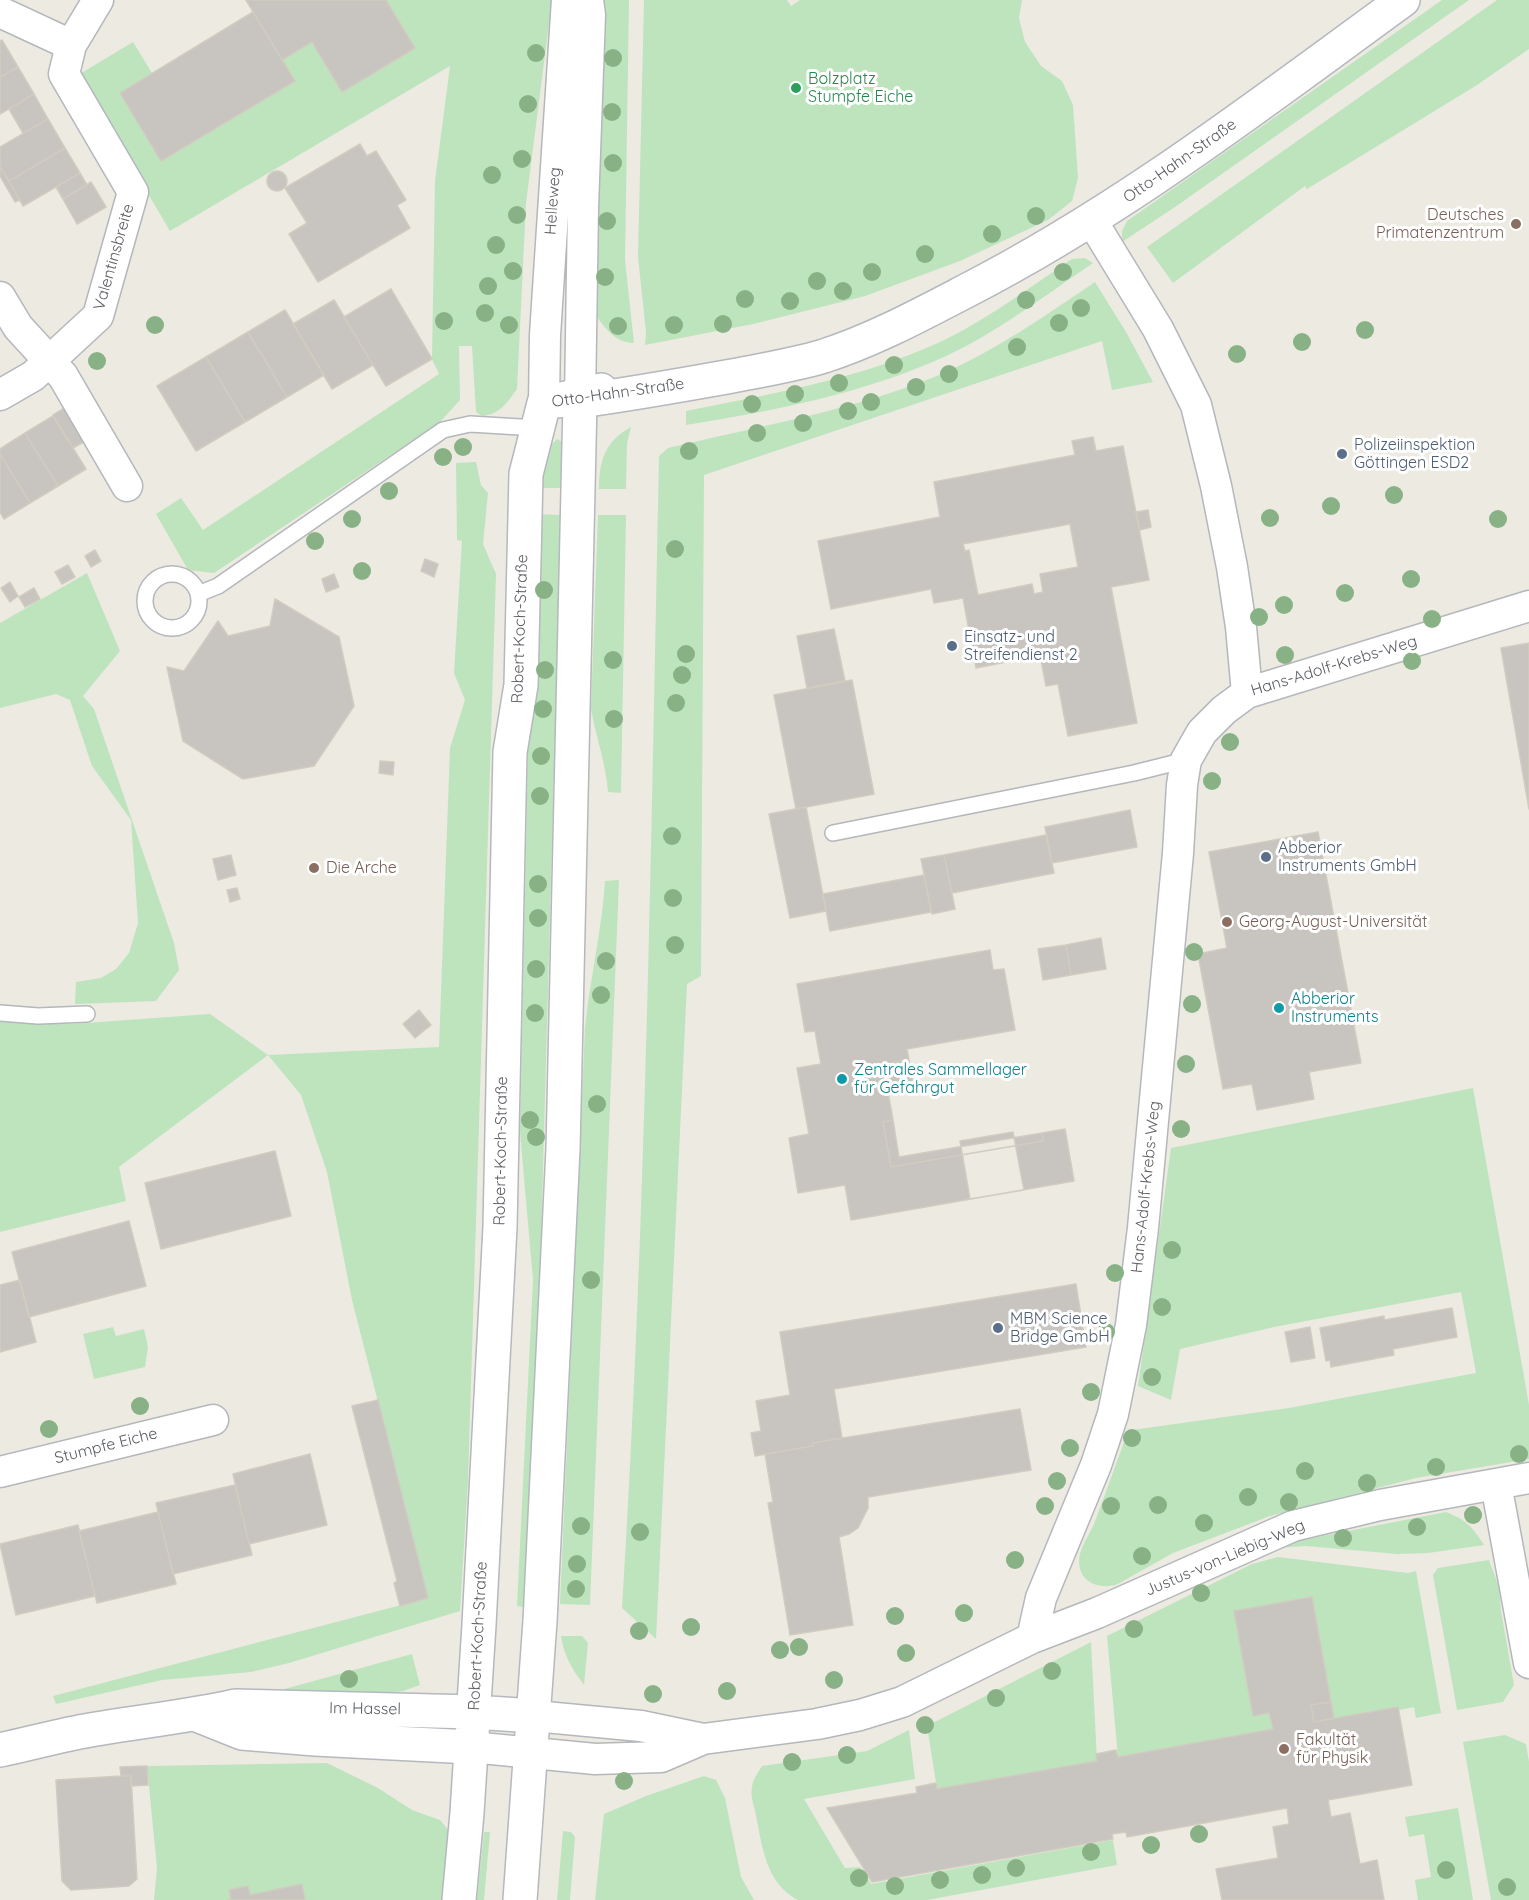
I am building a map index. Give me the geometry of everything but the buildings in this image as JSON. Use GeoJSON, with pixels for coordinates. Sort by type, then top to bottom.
{"type":"FeatureCollection","features":[{"type":"Feature","properties":{"kind":"street","name":"Valentinsbreite"},"geometry":{"type":"LineString","coordinates":[[0,395],[33,376],[98,316],[133,192],[63,74],[71,45],[98,0]]}},
{"type":"Feature","properties":{"kind":"street","name":"Helleweg"},"geometry":{"type":"LineString","coordinates":[[540,416],[567,0]]}},
{"type":"Feature","properties":{"kind":"street","name":"Helleweg"},"geometry":{"type":"LineString","coordinates":[[580,398],[583,207],[590,15],[588,0]]}},
{"type":"Feature","properties":{"kind":"street","name":"Otto-Hahn-Straße"},"geometry":{"type":"LineString","coordinates":[[540,416],[580,398],[640,380],[796,350],[945,302],[1023,262],[1092,221],[1197,150],[1403,0]]}},
{"type":"Feature","properties":{"kind":"street"},"geometry":{"type":"LineString","coordinates":[[0,12],[71,45]]}},
{"type":"Feature","properties":{"kind":"street"},"geometry":{"type":"LineString","coordinates":[[1092,221],[1158,329],[1196,405],[1216,486],[1232,567],[1241,627],[1247,693]]}},
{"type":"Feature","properties":{"kind":"street"},"geometry":{"type":"LineString","coordinates":[[0,297],[18,327],[63,376],[127,486]]}},
{"type":"Feature","properties":{"kind":"street"},"geometry":{"type":"LineString","coordinates":[[520,1900],[534,1716],[563,1149],[580,398]]}},
{"type":"Feature","properties":{"kind":"street","name":"Robert-Koch-Straße"},"geometry":{"type":"LineString","coordinates":[[459,1900],[474,1712],[500,1227],[510,752],[520,685],[526,474],[540,416]]}},
{"type":"Feature","properties":{"kind":"street","name":"Hans-Adolf-Krebs-Weg"},"geometry":{"type":"LineString","coordinates":[[1032,1638],[1041,1598],[1096,1465],[1113,1414],[1131,1325],[1144,1216],[1186,760],[1202,732],[1224,710],[1247,693],[1529,606]]}},
{"type":"Feature","properties":{"kind":"street","name":"Stumpfe Eiche"},"geometry":{"type":"LineString","coordinates":[[0,1472],[213,1420]]}},
{"type":"Feature","properties":{"kind":"street","name":"Justus-von-Liebig-Weg"},"geometry":{"type":"LineString","coordinates":[[1032,1638],[1096,1613],[1293,1526],[1380,1505],[1529,1478]]}},
{"type":"Feature","properties":{"kind":"street"},"geometry":{"type":"LineString","coordinates":[[1496,1484],[1529,1664]]}},
{"type":"Feature","properties":{"kind":"street"},"geometry":{"type":"LineString","coordinates":[[471,1747],[595,1759],[661,1757],[703,1739],[817,1724],[860,1715],[902,1702],[1032,1638]]}},
{"type":"Feature","properties":{"kind":"street","name":"Im Hassel"},"geometry":{"type":"LineString","coordinates":[[0,1750],[83,1731],[176,1716],[197,1715],[235,1706],[474,1712],[534,1716]]}},
{"type":"Feature","properties":{"kind":"street","name":"Im Hassel"},"geometry":{"type":"LineString","coordinates":[[197,1715],[242,1733],[471,1747]]}},
{"type":"Feature","properties":{"kind":"street"},"geometry":{"type":"LineString","coordinates":[[534,1716],[640,1726],[703,1739]]}},
{"type":"Feature","properties":{"kind":"lane","name":"Otto-Hahn-Straße"},"geometry":{"type":"LineString","coordinates":[[198,594],[218,586],[443,430],[470,424],[540,416]]}},
{"type":"Feature","properties":{"kind":"lane"},"geometry":{"type":"LineString","coordinates":[[833,833],[1122,776],[1186,760]]}},
{"type":"Feature","properties":{"kind":"lane"},"geometry":{"type":"LineString","coordinates":[[0,1013],[38,1016],[87,1014]]}},
{"type":"Feature","properties":{"kind":"green space"},"geometry":{"type":"Polygon","coordinates":[[[386,0],[552,0],[526,203],[517,389],[494,413],[482,416],[476,412],[472,346],[459,346],[460,400],[440,422],[214,573],[188,570],[156,514],[181,498],[203,530],[439,374],[432,359],[435,181],[450,66],[170,231],[78,75],[133,42],[152,73],[120,93],[161,161],[294,81],[282,60],[312,42],[342,92],[415,48],[386,0]]]}},
{"type":"Feature","properties":{"kind":"green space"},"geometry":{"type":"Polygon","coordinates":[[[602,0],[629,0],[625,260],[634,343],[616,337],[606,329],[594,313],[602,0]]]}},
{"type":"Feature","properties":{"kind":"green space"},"geometry":{"type":"Polygon","coordinates":[[[644,0],[787,0],[791,6],[800,0],[1022,0],[1019,18],[1025,42],[1041,66],[1062,81],[1073,105],[1078,178],[1072,201],[1048,220],[960,261],[865,296],[753,324],[645,345],[646,332],[638,257],[644,0]]]}},
{"type":"Feature","properties":{"kind":"green space"},"geometry":{"type":"Polygon","coordinates":[[[1442,0],[1469,0],[1122,242],[1122,231],[1127,221],[1442,0]]]}},
{"type":"Feature","properties":{"kind":"green space"},"geometry":{"type":"Polygon","coordinates":[[[1497,0],[1529,0],[1529,49],[1477,85],[1307,189],[1305,186],[1173,283],[1147,247],[1497,0]]]}},
{"type":"Feature","properties":{"kind":"green space"},"geometry":{"type":"Polygon","coordinates":[[[1085,258],[1093,263],[1021,312],[965,347],[915,369],[819,399],[752,414],[686,425],[686,411],[836,378],[924,349],[982,319],[1072,259],[1085,258]]]}},
{"type":"Feature","properties":{"kind":"green space"},"geometry":{"type":"Polygon","coordinates":[[[1095,282],[1153,382],[1112,390],[1102,341],[704,475],[701,976],[687,984],[656,1639],[622,1608],[642,1176],[659,456],[668,448],[842,407],[911,386],[944,373],[1003,342],[1095,282]]]}},
{"type":"Feature","properties":{"kind":"green space"},"geometry":{"type":"Polygon","coordinates":[[[631,427],[627,443],[626,489],[599,489],[600,469],[609,445],[631,427]]]}},
{"type":"Feature","properties":{"kind":"green space"},"geometry":{"type":"Polygon","coordinates":[[[557,439],[564,443],[562,488],[533,488],[541,455],[557,439]]]}},
{"type":"Feature","properties":{"kind":"green space"},"geometry":{"type":"Polygon","coordinates":[[[476,462],[481,485],[488,493],[483,544],[496,574],[468,1480],[460,1611],[289,1663],[251,1672],[162,1680],[56,1704],[53,1696],[428,1598],[352,1300],[327,1172],[301,1095],[268,1055],[439,1047],[450,748],[465,700],[454,673],[462,541],[457,540],[456,463],[476,462]]]}},
{"type":"Feature","properties":{"kind":"green space"},"geometry":{"type":"Polygon","coordinates":[[[533,514],[561,515],[540,1279],[523,1607],[517,1606],[533,1280],[520,1132],[533,514]]]}},
{"type":"Feature","properties":{"kind":"green space"},"geometry":{"type":"Polygon","coordinates":[[[598,515],[626,515],[621,793],[608,792],[591,709],[598,515]]]}},
{"type":"Feature","properties":{"kind":"green space"},"geometry":{"type":"Polygon","coordinates":[[[87,573],[120,651],[83,696],[94,709],[174,943],[179,970],[156,1001],[75,1004],[76,982],[101,978],[116,969],[129,953],[138,923],[131,820],[92,766],[70,700],[56,694],[0,708],[0,623],[87,573]]]}},
{"type":"Feature","properties":{"kind":"green space"},"geometry":{"type":"Polygon","coordinates":[[[619,880],[590,1605],[560,1604],[585,1028],[605,881],[619,880]]]}},
{"type":"Feature","properties":{"kind":"green space"},"geometry":{"type":"Polygon","coordinates":[[[210,1014],[268,1055],[119,1167],[126,1201],[0,1232],[0,1021],[72,1024],[210,1014]]]}},
{"type":"Feature","properties":{"kind":"green space"},"geometry":{"type":"Polygon","coordinates":[[[1473,1088],[1529,1405],[1529,1459],[1416,1478],[1270,1516],[1173,1553],[1116,1585],[1097,1585],[1087,1580],[1080,1569],[1081,1552],[1094,1524],[1126,1437],[1132,1430],[1289,1408],[1476,1373],[1461,1292],[1274,1327],[1180,1349],[1171,1400],[1138,1386],[1171,1148],[1473,1088]]]}},
{"type":"Feature","properties":{"kind":"green space"},"geometry":{"type":"Polygon","coordinates":[[[113,1327],[116,1336],[144,1329],[148,1347],[145,1367],[94,1379],[83,1334],[113,1327]]]}},
{"type":"Feature","properties":{"kind":"green space"},"geometry":{"type":"Polygon","coordinates":[[[1446,1512],[1468,1524],[1484,1545],[1428,1553],[1397,1554],[1306,1546],[1277,1548],[1276,1545],[1446,1512]]]}},
{"type":"Feature","properties":{"kind":"green space"},"geometry":{"type":"Polygon","coordinates":[[[1278,1557],[1408,1573],[1416,1571],[1441,1713],[1416,1718],[1414,1707],[1399,1710],[1398,1707],[1314,1722],[1331,1702],[1311,1597],[1234,1611],[1253,1715],[1269,1713],[1273,1729],[1118,1757],[1107,1636],[1252,1564],[1278,1557]]]}},
{"type":"Feature","properties":{"kind":"green space"},"geometry":{"type":"Polygon","coordinates":[[[1489,1560],[1499,1587],[1514,1685],[1503,1702],[1457,1710],[1433,1575],[1438,1568],[1489,1560]]]}},
{"type":"Feature","properties":{"kind":"green space"},"geometry":{"type":"Polygon","coordinates":[[[561,1636],[582,1636],[588,1643],[584,1685],[569,1662],[561,1636]]]}},
{"type":"Feature","properties":{"kind":"green space"},"geometry":{"type":"Polygon","coordinates":[[[1091,1642],[1097,1761],[937,1789],[927,1726],[1091,1642]]]}},
{"type":"Feature","properties":{"kind":"green space"},"geometry":{"type":"Polygon","coordinates":[[[412,1654],[420,1685],[403,1691],[387,1693],[281,1690],[412,1654]]]}},
{"type":"Feature","properties":{"kind":"green space"},"geometry":{"type":"Polygon","coordinates":[[[909,1730],[915,1779],[804,1799],[845,1868],[860,1867],[871,1884],[1113,1840],[1117,1865],[927,1900],[798,1900],[787,1893],[772,1874],[767,1863],[752,1801],[753,1784],[762,1766],[867,1751],[909,1730]]]}},
{"type":"Feature","properties":{"kind":"green space"},"geometry":{"type":"Polygon","coordinates":[[[1505,1735],[1526,1744],[1529,1762],[1529,1900],[1491,1900],[1463,1742],[1505,1735]]]}},
{"type":"Feature","properties":{"kind":"green space"},"geometry":{"type":"Polygon","coordinates":[[[327,1763],[378,1788],[412,1810],[440,1820],[449,1831],[443,1900],[154,1900],[157,1868],[147,1766],[327,1763]]]}},
{"type":"Feature","properties":{"kind":"green space"},"geometry":{"type":"Polygon","coordinates":[[[704,1776],[716,1780],[725,1798],[741,1877],[754,1900],[595,1900],[604,1814],[646,1796],[704,1776]]]}},
{"type":"Feature","properties":{"kind":"green space"},"geometry":{"type":"Polygon","coordinates":[[[1458,1808],[1473,1900],[1418,1900],[1415,1880],[1431,1877],[1424,1834],[1409,1837],[1405,1817],[1458,1808]]]}},
{"type":"Feature","properties":{"kind":"green space"},"geometry":{"type":"Polygon","coordinates":[[[563,1831],[571,1832],[575,1837],[570,1900],[557,1900],[563,1831]]]}},
{"type":"Feature","properties":{"kind":"green space"},"geometry":{"type":"Polygon","coordinates":[[[484,1832],[490,1832],[484,1900],[477,1900],[484,1832]]]}},
{"type":"Feature","properties":{"kind":"place","name":"Bolzplatz Stumpfe Eiche"},"geometry":{"type":"Point","coordinates":[796,88]}},
{"type":"Feature","properties":{"kind":"place","name":"Deutsches Primatenzentrum"},"geometry":{"type":"Point","coordinates":[1516,224]}},
{"type":"Feature","properties":{"kind":"place","name":"Polizeiinspektion Göttingen ESD2"},"geometry":{"type":"Point","coordinates":[1342,454]}},
{"type":"Feature","properties":{"kind":"place","name":"Einsatz- und Streifendienst 2"},"geometry":{"type":"Point","coordinates":[952,646]}},
{"type":"Feature","properties":{"kind":"place","name":"Abberior Instruments GmbH"},"geometry":{"type":"Point","coordinates":[1266,857]}},
{"type":"Feature","properties":{"kind":"place","name":"Die Arche"},"geometry":{"type":"Point","coordinates":[314,868]}},
{"type":"Feature","properties":{"kind":"place","name":"Georg-August-Universität"},"geometry":{"type":"Point","coordinates":[1227,922]}},
{"type":"Feature","properties":{"kind":"place","name":"Abberior Instruments"},"geometry":{"type":"Point","coordinates":[1279,1008]}},
{"type":"Feature","properties":{"kind":"place","name":"Zentrales Sammellager für Gefahrgut"},"geometry":{"type":"Point","coordinates":[842,1079]}},
{"type":"Feature","properties":{"kind":"place","name":"MBM Science Bridge GmbH"},"geometry":{"type":"Point","coordinates":[998,1328]}},
{"type":"Feature","properties":{"kind":"place","name":"Fakultät für Physik"},"geometry":{"type":"Point","coordinates":[1284,1749]}}]}
